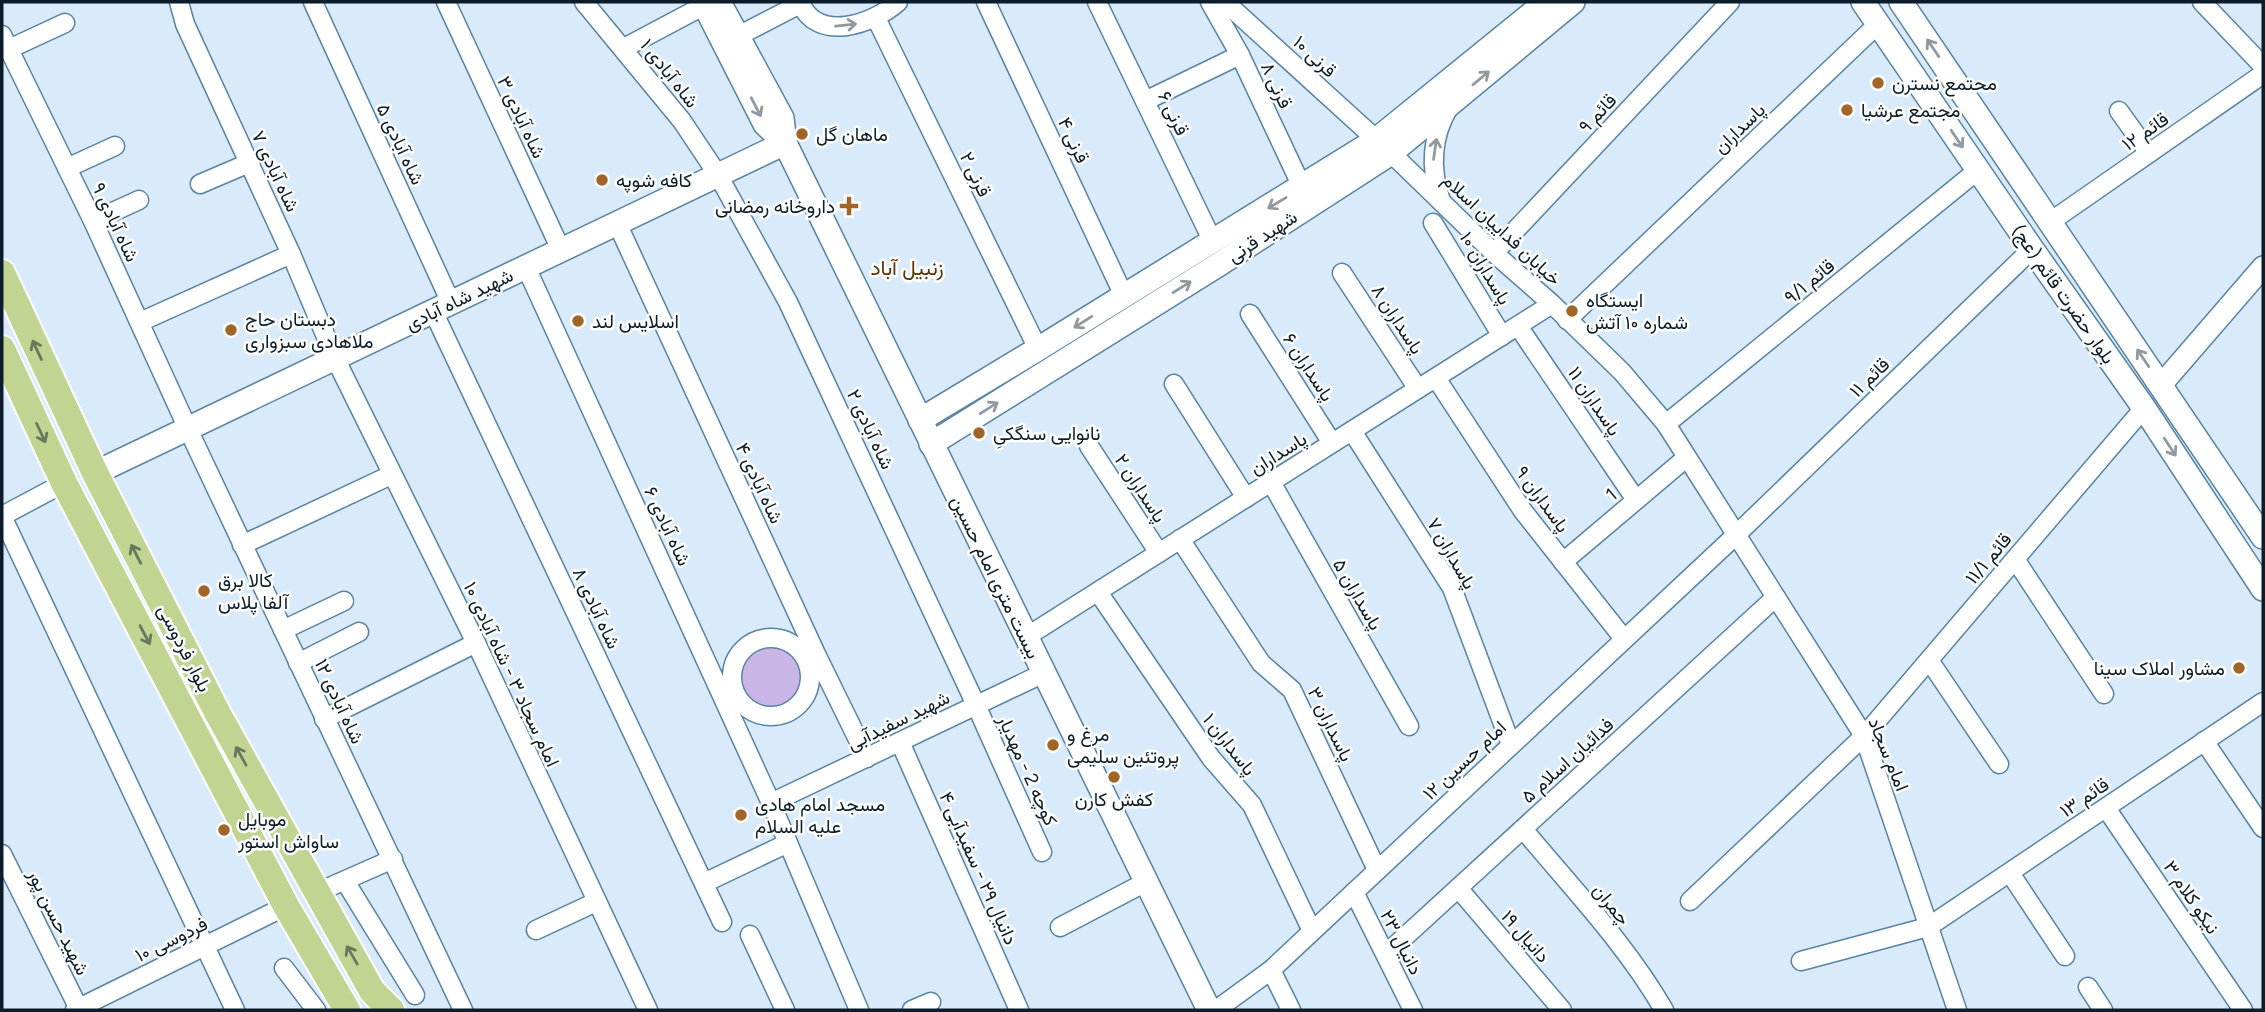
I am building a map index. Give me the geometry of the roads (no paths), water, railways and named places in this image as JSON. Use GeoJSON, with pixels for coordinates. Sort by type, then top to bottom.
{"type":"FeatureCollection","features":[{"type":"Feature","properties":{"kind":"main road","name":"شهید قرنی"},"geometry":{"type":"LineString","coordinates":[[920,420],[1302,187],[1383,147],[1546,2]]}},
{"type":"Feature","properties":{"kind":"main road","name":"شهید قرنی"},"geometry":{"type":"LineString","coordinates":[[932,444],[1218,265],[1383,147],[1454,100],[1573,2]]}},
{"type":"Feature","properties":{"kind":"main road","name":"بلوار حضرت قائم (عج)"},"geometry":{"type":"LineString","coordinates":[[1863,2],[2144,408],[2263,589]]}},
{"type":"Feature","properties":{"kind":"main road","name":"بلوار حضرت قائم (عج)"},"geometry":{"type":"LineString","coordinates":[[1901,2],[2263,537]]}},
{"type":"Feature","properties":{"kind":"main road","name":"بیست متری امام حسین"},"geometry":{"type":"LineString","coordinates":[[709,3],[737,37],[782,118],[785,143],[1209,1010]]}},
{"type":"Feature","properties":{"kind":"main road","name":"بیست متری امام حسین"},"geometry":{"type":"LineString","coordinates":[[709,3],[765,124],[785,143]]}},
{"type":"Feature","properties":{"kind":"main road","name":"شهید شاه آبادی"},"geometry":{"type":"LineString","coordinates":[[95,473],[785,143]]}},
{"type":"Feature","properties":{"kind":"main road","name":"بلوار فردوسی"},"geometry":{"type":"LineString","coordinates":[[2,274],[95,473],[218,714],[372,991],[391,1010]]}},
{"type":"Feature","properties":{"kind":"main road","name":"بلوار فردوسی"},"geometry":{"type":"LineString","coordinates":[[2,349],[64,483],[286,906],[347,1010]]}},
{"type":"Feature","properties":{"kind":"main road"},"geometry":{"type":"LineString","coordinates":[[2144,408],[2161,385]]}},
{"type":"Feature","properties":{"kind":"street","name":"شاه آبادی ۷"},"geometry":{"type":"LineString","coordinates":[[179,2],[186,24],[291,254],[335,358]]}},
{"type":"Feature","properties":{"kind":"street","name":"شاه آبادی ۵"},"geometry":{"type":"LineString","coordinates":[[313,2],[442,307]]}},
{"type":"Feature","properties":{"kind":"street","name":"شاه آبادی ۳"},"geometry":{"type":"LineString","coordinates":[[446,2],[561,250]]}},
{"type":"Feature","properties":{"kind":"street","name":"شاه آبادی ۱"},"geometry":{"type":"LineString","coordinates":[[584,2],[682,121],[718,175]]}},
{"type":"Feature","properties":{"kind":"street"},"geometry":{"type":"LineString","coordinates":[[737,37],[800,3],[810,17],[829,26],[858,24],[876,18],[898,2]]}},
{"type":"Feature","properties":{"kind":"street","name":"قرنی ۴"},"geometry":{"type":"LineString","coordinates":[[986,2],[1124,296]]}},
{"type":"Feature","properties":{"kind":"street","name":"قرنی ۶"},"geometry":{"type":"LineString","coordinates":[[1097,2],[1213,242]]}},
{"type":"Feature","properties":{"kind":"street","name":"قرنی ۸"},"geometry":{"type":"LineString","coordinates":[[1210,2],[1240,55],[1302,187]]}},
{"type":"Feature","properties":{"kind":"street","name":"قرنی ۱۰"},"geometry":{"type":"LineString","coordinates":[[1225,2],[1383,147]]}},
{"type":"Feature","properties":{"kind":"street","name":"قائم ۹"},"geometry":{"type":"LineString","coordinates":[[1494,253],[1730,2]]}},
{"type":"Feature","properties":{"kind":"street"},"geometry":{"type":"LineString","coordinates":[[2202,2],[2263,66]]}},
{"type":"Feature","properties":{"kind":"street"},"geometry":{"type":"LineString","coordinates":[[624,48],[709,3]]}},
{"type":"Feature","properties":{"kind":"street","name":"قرنی ۲"},"geometry":{"type":"LineString","coordinates":[[876,18],[1038,349]]}},
{"type":"Feature","properties":{"kind":"street"},"geometry":{"type":"LineString","coordinates":[[5,42],[65,23]]}},
{"type":"Feature","properties":{"kind":"street","name":"پاسداران"},"geometry":{"type":"LineString","coordinates":[[1567,320],[1878,24]]}},
{"type":"Feature","properties":{"kind":"street","name":"شاه آبادی ۹"},"geometry":{"type":"LineString","coordinates":[[5,42],[93,221],[188,429]]}},
{"type":"Feature","properties":{"kind":"street"},"geometry":{"type":"LineString","coordinates":[[1145,101],[1240,55]]}},
{"type":"Feature","properties":{"kind":"street","name":"قائم ۱۲"},"geometry":{"type":"LineString","coordinates":[[2050,222],[2263,74]]}},
{"type":"Feature","properties":{"kind":"street"},"geometry":{"type":"LineString","coordinates":[[1441,201],[1434,174],[1434,145],[1442,121],[1454,100]]}},
{"type":"Feature","properties":{"kind":"street"},"geometry":{"type":"LineString","coordinates":[[2119,111],[2150,153]]}},
{"type":"Feature","properties":{"kind":"street"},"geometry":{"type":"LineString","coordinates":[[67,168],[115,146]]}},
{"type":"Feature","properties":{"kind":"street","name":"خیابان فداییان اسلام"},"geometry":{"type":"LineString","coordinates":[[1383,147],[1622,372],[1666,424],[1735,535]]}},
{"type":"Feature","properties":{"kind":"street"},"geometry":{"type":"LineString","coordinates":[[200,184],[249,163]]}},
{"type":"Feature","properties":{"kind":"street","name":"قائم ۹/۱"},"geometry":{"type":"LineString","coordinates":[[1666,424],[1978,170]]}},
{"type":"Feature","properties":{"kind":"street","name":"شاه آبادی ۲"},"geometry":{"type":"LineString","coordinates":[[718,175],[788,302],[976,705]]}},
{"type":"Feature","properties":{"kind":"street"},"geometry":{"type":"LineString","coordinates":[[93,221],[139,200]]}},
{"type":"Feature","properties":{"kind":"street","name":"شاه آبادی ۴"},"geometry":{"type":"LineString","coordinates":[[617,223],[811,656],[867,758]]}},
{"type":"Feature","properties":{"kind":"street","name":"پاسداران ۱۰"},"geometry":{"type":"LineString","coordinates":[[1433,223],[1502,335]]}},
{"type":"Feature","properties":{"kind":"street","name":"قائم ۱۱"},"geometry":{"type":"LineString","coordinates":[[1735,535],[2032,249]]}},
{"type":"Feature","properties":{"kind":"street"},"geometry":{"type":"LineString","coordinates":[[140,322],[291,254]]}},
{"type":"Feature","properties":{"kind":"street","name":"شاه آبادی ۶"},"geometry":{"type":"LineString","coordinates":[[526,267],[728,694],[859,1010]]}},
{"type":"Feature","properties":{"kind":"street"},"geometry":{"type":"LineString","coordinates":[[2161,385],[2263,267]]}},
{"type":"Feature","properties":{"kind":"street","name":"پاسداران ۸"},"geometry":{"type":"LineString","coordinates":[[1342,273],[1418,389]]}},
{"type":"Feature","properties":{"kind":"street","name":"پاسداران"},"geometry":{"type":"LineString","coordinates":[[1026,637],[1552,304]]}},
{"type":"Feature","properties":{"kind":"street","name":"شاه آبادی ۸"},"geometry":{"type":"LineString","coordinates":[[442,307],[722,922]]}},
{"type":"Feature","properties":{"kind":"street","name":"پاسداران ۶"},"geometry":{"type":"LineString","coordinates":[[1250,314],[1332,443]]}},
{"type":"Feature","properties":{"kind":"street","name":"پاسداران ۱۱"},"geometry":{"type":"LineString","coordinates":[[1518,326],[1636,500]]}},
{"type":"Feature","properties":{"kind":"street","name":"امام سجاد ۳ - شاه آبادی ۱۰"},"geometry":{"type":"LineString","coordinates":[[335,358],[475,643],[648,1010]]}},
{"type":"Feature","properties":{"kind":"street","name":"پاسداران ۹"},"geometry":{"type":"LineString","coordinates":[[1436,378],[1523,511],[1625,639]]}},
{"type":"Feature","properties":{"kind":"street"},"geometry":{"type":"LineString","coordinates":[[1174,384],[1247,498]]}},
{"type":"Feature","properties":{"kind":"street","name":"قائم ۱۱/۱"},"geometry":{"type":"LineString","coordinates":[[1690,901],[1864,736],[2144,408]]}},
{"type":"Feature","properties":{"kind":"street","name":"شاه آبادی ۱۲"},"geometry":{"type":"LineString","coordinates":[[188,429],[463,1010]]}},
{"type":"Feature","properties":{"kind":"street","name":"پاسداران ۷"},"geometry":{"type":"LineString","coordinates":[[1352,431],[1452,588],[1511,745]]}},
{"type":"Feature","properties":{"kind":"street","name":"پاسداران ۲"},"geometry":{"type":"LineString","coordinates":[[1089,446],[1159,553]]}},
{"type":"Feature","properties":{"kind":"street","name":"1"},"geometry":{"type":"LineString","coordinates":[[1563,562],[1686,458]]}},
{"type":"Feature","properties":{"kind":"street"},"geometry":{"type":"LineString","coordinates":[[242,545],[391,475]]}},
{"type":"Feature","properties":{"kind":"street","name":"پاسداران ۵"},"geometry":{"type":"LineString","coordinates":[[1271,482],[1409,726]]}},
{"type":"Feature","properties":{"kind":"street"},"geometry":{"type":"LineString","coordinates":[[64,483],[2,516],[235,1010]]}},
{"type":"Feature","properties":{"kind":"street","name":"امام سجاد"},"geometry":{"type":"LineString","coordinates":[[1735,535],[1864,736],[1957,1010]]}},
{"type":"Feature","properties":{"kind":"street","name":"امام حسین ۱۲"},"geometry":{"type":"LineString","coordinates":[[1216,1010],[1271,970],[1735,535]]}},
{"type":"Feature","properties":{"kind":"street","name":"پاسداران ۳"},"geometry":{"type":"LineString","coordinates":[[1180,540],[1261,663],[1292,690],[1377,870]]}},
{"type":"Feature","properties":{"kind":"street"},"geometry":{"type":"LineString","coordinates":[[2015,559],[2104,695]]}},
{"type":"Feature","properties":{"kind":"street","name":"پاسداران ۱"},"geometry":{"type":"LineString","coordinates":[[1098,592],[1211,758],[1252,805],[1312,931]]}},
{"type":"Feature","properties":{"kind":"street","name":"فدائیان اسلام ۵"},"geometry":{"type":"LineString","coordinates":[[1386,954],[1776,597]]}},
{"type":"Feature","properties":{"kind":"street"},"geometry":{"type":"LineString","coordinates":[[283,630],[344,601]]}},
{"type":"Feature","properties":{"kind":"street"},"geometry":{"type":"LineString","coordinates":[[298,663],[359,632]]}},
{"type":"Feature","properties":{"kind":"street"},"geometry":{"type":"LineString","coordinates":[[775,638],[787,641],[811,656],[810,683],[806,695],[790,712],[766,716],[754,712],[728,694],[734,663],[750,643],[775,638]]}},
{"type":"Feature","properties":{"kind":"street"},"geometry":{"type":"LineString","coordinates":[[324,719],[475,643]]}},
{"type":"Feature","properties":{"kind":"street"},"geometry":{"type":"LineString","coordinates":[[1929,660],[1999,764]]}},
{"type":"Feature","properties":{"kind":"street","name":"شهید سفیدآبی"},"geometry":{"type":"LineString","coordinates":[[771,803],[1044,673]]}},
{"type":"Feature","properties":{"kind":"street","name":"قائم ۱۳"},"geometry":{"type":"LineString","coordinates":[[1801,961],[1928,927],[2263,702]]}},
{"type":"Feature","properties":{"kind":"street","name":"کوچه 2 - مهدیار"},"geometry":{"type":"LineString","coordinates":[[976,705],[1042,852]]}},
{"type":"Feature","properties":{"kind":"street"},"geometry":{"type":"LineString","coordinates":[[2204,741],[2263,828]]}},
{"type":"Feature","properties":{"kind":"street","name":"دانیال ۲۹ - سفیدآبی ۴"},"geometry":{"type":"LineString","coordinates":[[900,742],[1019,1010]]}},
{"type":"Feature","properties":{"kind":"street","name":"نیکو کلام ۳"},"geometry":{"type":"LineString","coordinates":[[2106,808],[2243,1010]]}},
{"type":"Feature","properties":{"kind":"street","name":"چمران"},"geometry":{"type":"LineString","coordinates":[[1523,829],[1650,986],[1664,1010]]}},
{"type":"Feature","properties":{"kind":"street"},"geometry":{"type":"LineString","coordinates":[[704,883],[788,843]]}},
{"type":"Feature","properties":{"kind":"street","name":"شهید حسن پور"},"geometry":{"type":"LineString","coordinates":[[2,853],[77,1009]]}},
{"type":"Feature","properties":{"kind":"street"},"geometry":{"type":"LineString","coordinates":[[316,893],[393,859]]}},
{"type":"Feature","properties":{"kind":"street"},"geometry":{"type":"LineString","coordinates":[[2010,873],[2065,956]]}},
{"type":"Feature","properties":{"kind":"street"},"geometry":{"type":"LineString","coordinates":[[345,881],[415,995]]}},
{"type":"Feature","properties":{"kind":"street"},"geometry":{"type":"LineString","coordinates":[[1060,927],[1146,882]]}},
{"type":"Feature","properties":{"kind":"street","name":"دانیال ۱۹"},"geometry":{"type":"LineString","coordinates":[[1458,888],[1562,1010]]}},
{"type":"Feature","properties":{"kind":"street","name":"دانیال ۲۳"},"geometry":{"type":"LineString","coordinates":[[1354,892],[1413,1010]]}},
{"type":"Feature","properties":{"kind":"street"},"geometry":{"type":"LineString","coordinates":[[536,930],[596,902]]}},
{"type":"Feature","properties":{"kind":"street","name":"فردوسی ۱۰"},"geometry":{"type":"LineString","coordinates":[[77,1009],[286,906]]}},
{"type":"Feature","properties":{"kind":"street"},"geometry":{"type":"LineString","coordinates":[[750,935],[785,1010]]}},
{"type":"Feature","properties":{"kind":"street"},"geometry":{"type":"LineString","coordinates":[[284,968],[316,1010]]}},
{"type":"Feature","properties":{"kind":"street"},"geometry":{"type":"LineString","coordinates":[[1271,970],[1291,1010]]}},
{"type":"Feature","properties":{"kind":"street"},"geometry":{"type":"LineString","coordinates":[[2088,987],[2104,1010]]}},
{"type":"Feature","properties":{"kind":"street"},"geometry":{"type":"LineString","coordinates":[[912,1010],[931,1002]]}},
{"type":"Feature","properties":{"kind":"place","name":"محتمع نسترن"},"geometry":{"type":"Point","coordinates":[1878,83]}},
{"type":"Feature","properties":{"kind":"place","name":"مجتمع عرشیا"},"geometry":{"type":"Point","coordinates":[1847,110]}},
{"type":"Feature","properties":{"kind":"place","name":"ماهان گل"},"geometry":{"type":"Point","coordinates":[802,134]}},
{"type":"Feature","properties":{"kind":"place","name":"کافه شوپه"},"geometry":{"type":"Point","coordinates":[602,180]}},
{"type":"Feature","properties":{"kind":"place","name":"داروخانه رمضانی"},"geometry":{"type":"Point","coordinates":[849,206]}},
{"type":"Feature","properties":{"kind":"place","name":"ایستگاه شماره ۱۰ آتش"},"geometry":{"type":"Point","coordinates":[1572,311]}},
{"type":"Feature","properties":{"kind":"place","name":"اسلایس لند"},"geometry":{"type":"Point","coordinates":[578,321]}},
{"type":"Feature","properties":{"kind":"place","name":"دبستان حاج ملاهادی سبزواری"},"geometry":{"type":"Point","coordinates":[231,330]}},
{"type":"Feature","properties":{"kind":"place","name":"نانوایی سنگکیِ"},"geometry":{"type":"Point","coordinates":[979,433]}},
{"type":"Feature","properties":{"kind":"place","name":"کالا برق آلفا پلاس"},"geometry":{"type":"Point","coordinates":[204,591]}},
{"type":"Feature","properties":{"kind":"place","name":"مشاور املاک سینا"},"geometry":{"type":"Point","coordinates":[2239,668]}},
{"type":"Feature","properties":{"kind":"place","name":"مرغ و پروتئین سلیمی"},"geometry":{"type":"Point","coordinates":[1053,745]}},
{"type":"Feature","properties":{"kind":"place","name":"کفش کارن"},"geometry":{"type":"Point","coordinates":[1114,777]}},
{"type":"Feature","properties":{"kind":"place","name":"مسجد امام هادی علیه السلام"},"geometry":{"type":"Point","coordinates":[741,815]}},
{"type":"Feature","properties":{"kind":"place","name":"موبایل ساواش استور"},"geometry":{"type":"Point","coordinates":[224,830]}},
{"type":"Feature","properties":{"kind":"district","name":"زنبیل آباد"},"geometry":{"type":"Point","coordinates":[907,268]}}]}
